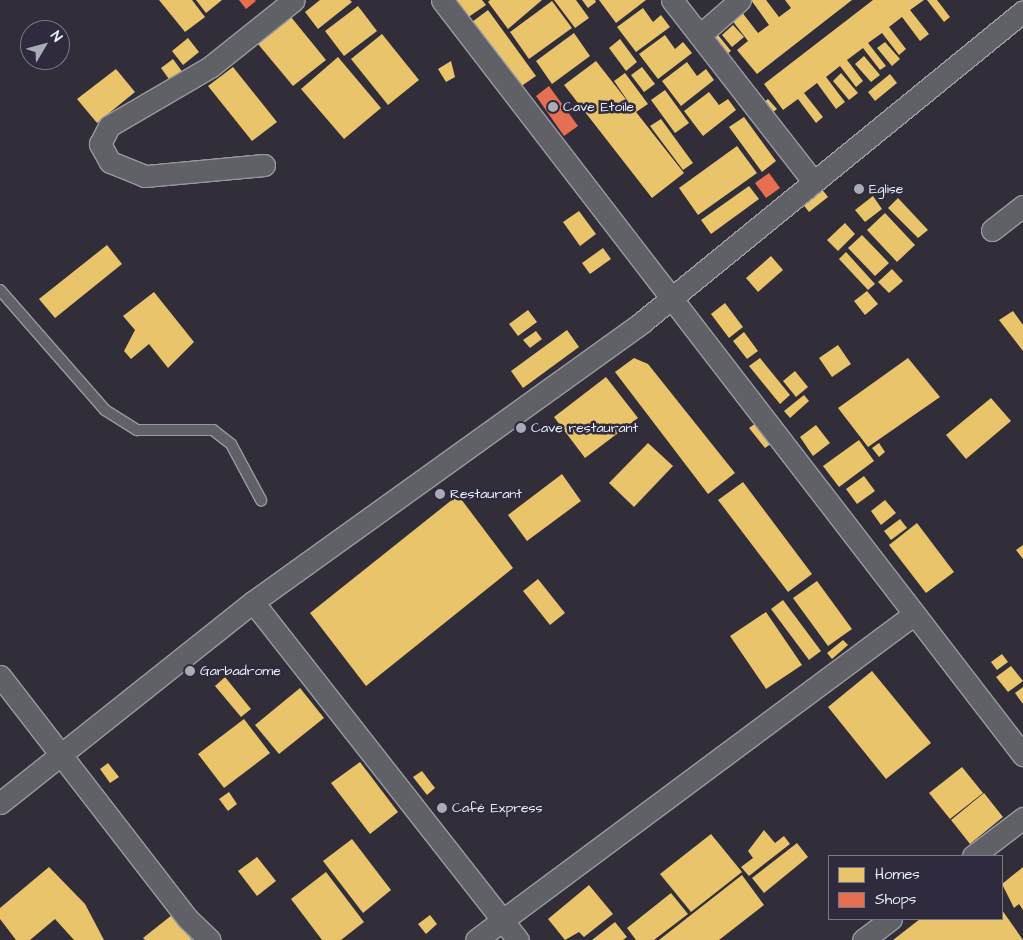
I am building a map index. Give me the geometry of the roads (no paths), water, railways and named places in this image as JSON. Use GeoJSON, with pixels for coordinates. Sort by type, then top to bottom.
{"type":"FeatureCollection","features":[{"type":"Feature","properties":{"kind":"street"},"geometry":{"type":"LineString","coordinates":[[264,165],[145,176],[110,162],[100,144],[110,126],[210,67],[294,0]]}},
{"type":"Feature","properties":{"kind":"street"},"geometry":{"type":"LineString","coordinates":[[442,0],[913,615],[1023,754]]}},
{"type":"Feature","properties":{"kind":"street"},"geometry":{"type":"LineString","coordinates":[[672,0],[813,181]]}},
{"type":"Feature","properties":{"kind":"street"},"geometry":{"type":"LineString","coordinates":[[700,36],[740,0]]}},
{"type":"Feature","properties":{"kind":"street"},"geometry":{"type":"LineString","coordinates":[[0,803],[253,602],[581,368],[1023,12]]}},
{"type":"Feature","properties":{"kind":"street"},"geometry":{"type":"LineString","coordinates":[[992,230],[1023,206]]}},
{"type":"Feature","properties":{"kind":"street"},"geometry":{"type":"LineString","coordinates":[[253,602],[518,940]]}},
{"type":"Feature","properties":{"kind":"street"},"geometry":{"type":"LineString","coordinates":[[476,940],[913,615]]}},
{"type":"Feature","properties":{"kind":"street"},"geometry":{"type":"LineString","coordinates":[[0,676],[64,754],[188,919],[210,940]]}},
{"type":"Feature","properties":{"kind":"street"},"geometry":{"type":"LineString","coordinates":[[974,855],[1023,818]]}},
{"type":"Feature","properties":{"kind":"street"},"geometry":{"type":"LineString","coordinates":[[863,940],[890,920]]}},
{"type":"Feature","properties":{"kind":"lane"},"geometry":{"type":"LineString","coordinates":[[0,290],[105,410],[137,430],[212,430],[231,444],[261,500]]}},
{"type":"Feature","properties":{"kind":"place","name":"Cave Etoile"},"geometry":{"type":"Point","coordinates":[553,107]}},
{"type":"Feature","properties":{"kind":"place","name":"Eglise"},"geometry":{"type":"Point","coordinates":[859,189]}},
{"type":"Feature","properties":{"kind":"place","name":"Cave restaurant"},"geometry":{"type":"Point","coordinates":[521,428]}},
{"type":"Feature","properties":{"kind":"place","name":"Restaurant"},"geometry":{"type":"Point","coordinates":[440,494]}},
{"type":"Feature","properties":{"kind":"place","name":"Garbadrome"},"geometry":{"type":"Point","coordinates":[190,671]}},
{"type":"Feature","properties":{"kind":"place","name":"Café Express"},"geometry":{"type":"Point","coordinates":[442,808]}}]}
